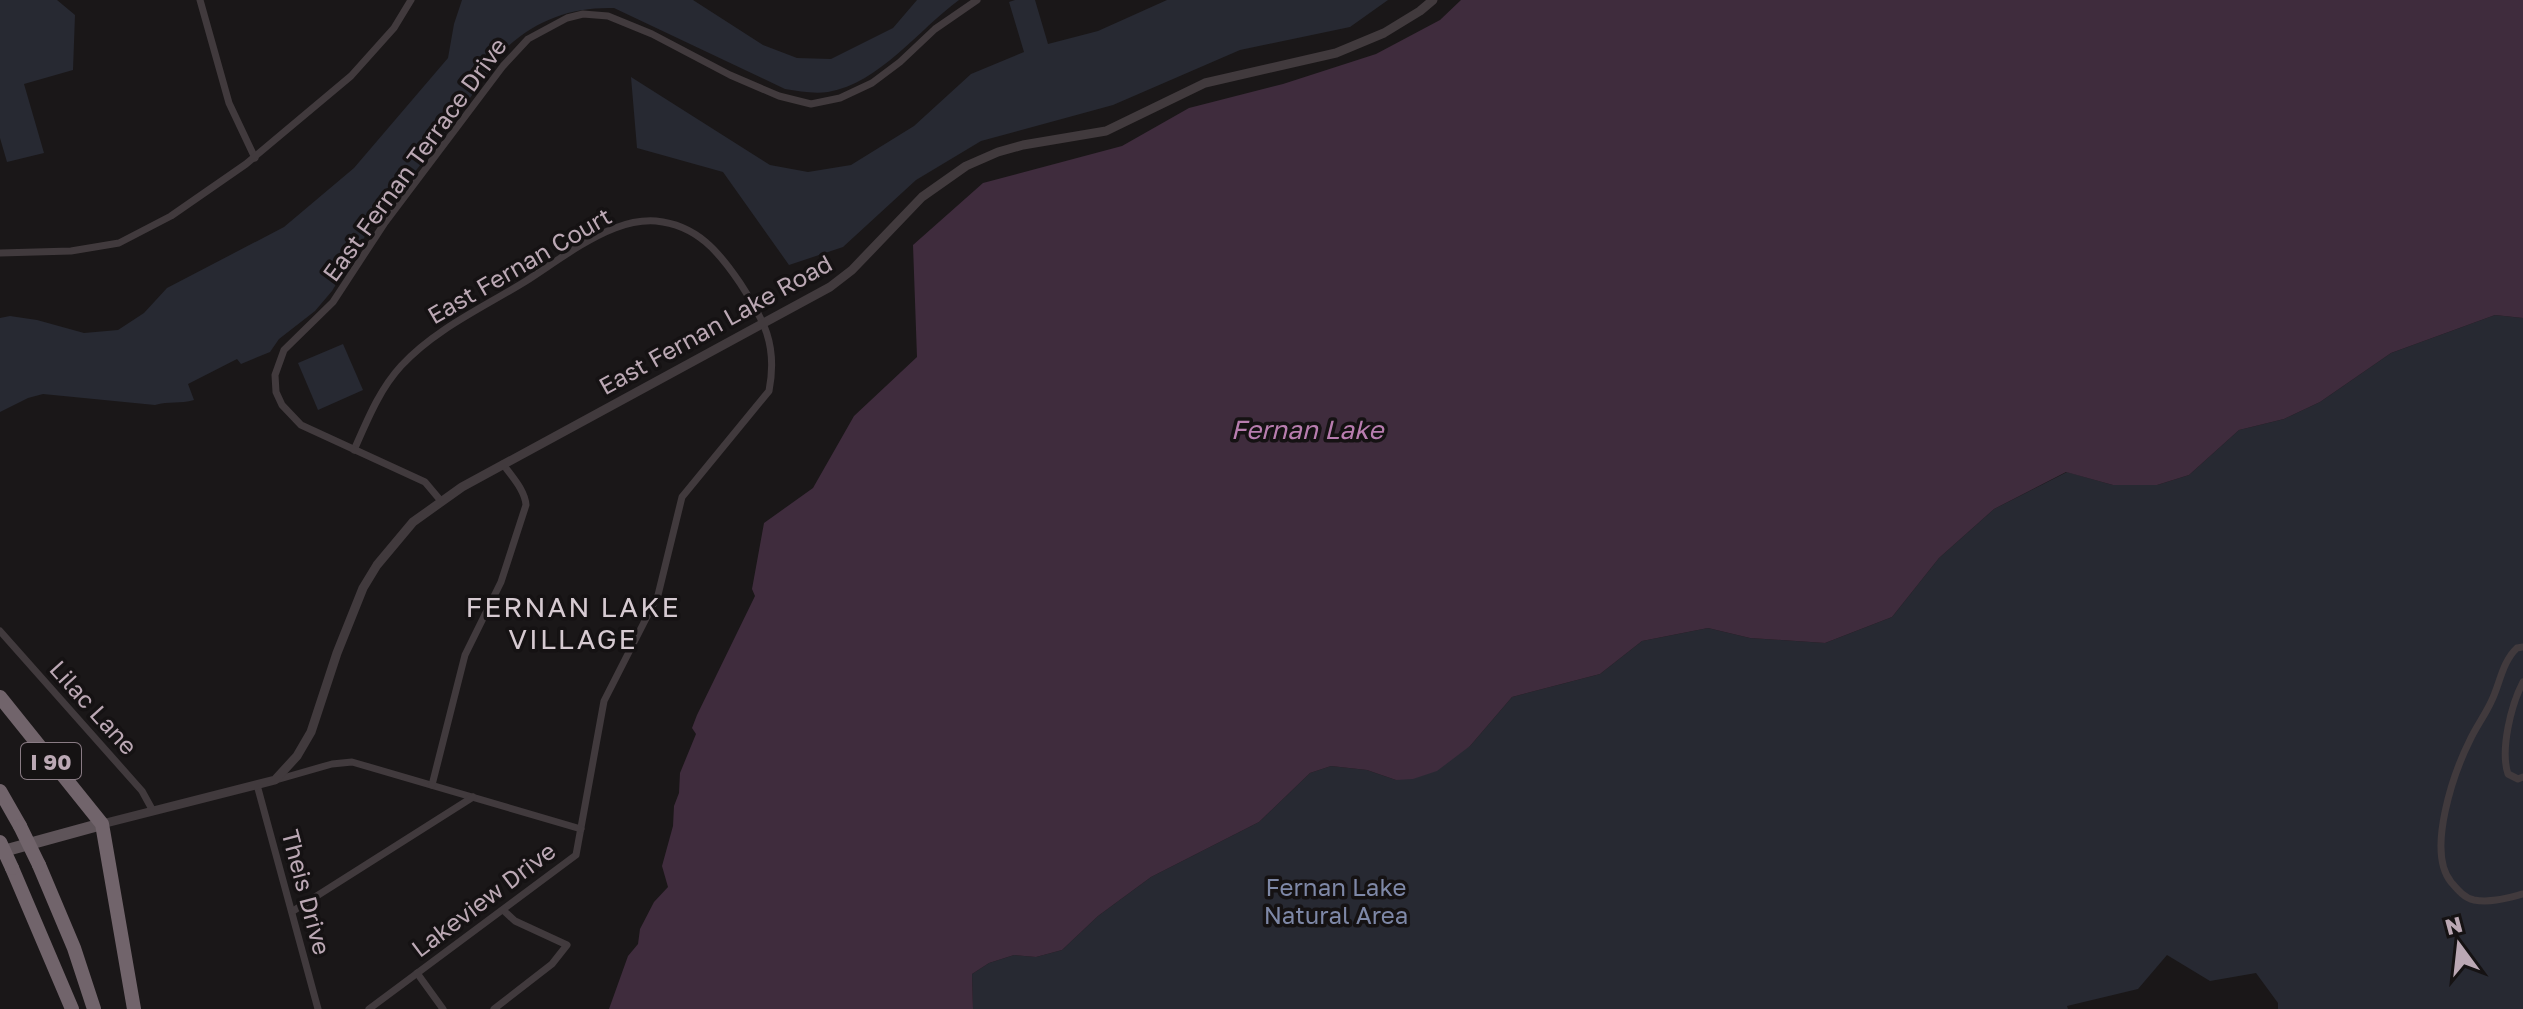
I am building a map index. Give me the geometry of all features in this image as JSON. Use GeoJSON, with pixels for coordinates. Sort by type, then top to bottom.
{"type":"FeatureCollection","features":[{"type":"Feature","properties":{"kind":"highway","name":"I 90"},"geometry":{"type":"LineString","coordinates":[[0,697],[102,824]]}},
{"type":"Feature","properties":{"kind":"highway","name":"I 90"},"geometry":{"type":"LineString","coordinates":[[0,791],[39,865],[74,948],[94,1009]]}},
{"type":"Feature","properties":{"kind":"highway"},"geometry":{"type":"LineString","coordinates":[[102,824],[134,1009]]}},
{"type":"Feature","properties":{"kind":"highway"},"geometry":{"type":"LineString","coordinates":[[0,842],[72,1009]]}},
{"type":"Feature","properties":{"kind":"main road"},"geometry":{"type":"LineString","coordinates":[[0,852],[102,824]]}},
{"type":"Feature","properties":{"kind":"street"},"geometry":{"type":"LineString","coordinates":[[200,0],[229,103],[255,158]]}},
{"type":"Feature","properties":{"kind":"street"},"geometry":{"type":"LineString","coordinates":[[0,253],[71,251],[119,243],[171,216],[255,158],[351,76],[394,28],[411,0]]}},
{"type":"Feature","properties":{"kind":"street","name":"East Fernan Terrace Drive"},"geometry":{"type":"LineString","coordinates":[[441,501],[425,482],[307,428],[289,414],[276,392],[275,375],[278,361],[287,345],[333,302],[384,224],[503,66],[528,39],[567,18],[583,14],[608,16],[652,34],[730,75],[779,96],[811,104],[840,98],[872,83],[935,29],[977,0]]}},
{"type":"Feature","properties":{"kind":"street","name":"East Fernan Lake Road"},"geometry":{"type":"LineString","coordinates":[[275,780],[297,756],[311,732],[363,588],[377,565],[413,522],[441,501],[842,278],[922,197],[966,166],[1023,145],[1106,131],[1205,83],[1336,53],[1384,33],[1433,0]]}},
{"type":"Feature","properties":{"kind":"street","name":"East Fernan Court"},"geometry":{"type":"LineString","coordinates":[[354,450],[383,390],[421,347],[616,227],[640,221],[657,221],[672,223],[702,238],[724,260],[765,323]]}},
{"type":"Feature","properties":{"kind":"street","name":"Lakeview Drive"},"geometry":{"type":"LineString","coordinates":[[369,1009],[576,855],[604,701],[658,595],[682,497],[769,391],[772,379],[765,323]]}},
{"type":"Feature","properties":{"kind":"street"},"geometry":{"type":"LineString","coordinates":[[432,785],[465,655],[501,582],[526,505],[526,497],[503,464]]}},
{"type":"Feature","properties":{"kind":"street","name":"Lilac Lane"},"geometry":{"type":"LineString","coordinates":[[0,631],[142,791],[153,811]]}},
{"type":"Feature","properties":{"kind":"street"},"geometry":{"type":"LineString","coordinates":[[2523,647],[2517,648],[2509,656],[2491,702],[2470,740],[2455,777],[2440,843],[2446,876],[2458,891],[2472,900],[2497,900],[2523,894]]}},
{"type":"Feature","properties":{"kind":"street"},"geometry":{"type":"LineString","coordinates":[[2523,682],[2508,733],[2504,763],[2508,774],[2518,779],[2523,777]]}},
{"type":"Feature","properties":{"kind":"street"},"geometry":{"type":"LineString","coordinates":[[102,824],[347,761],[581,829]]}},
{"type":"Feature","properties":{"kind":"street","name":"Theis Drive"},"geometry":{"type":"LineString","coordinates":[[257,785],[318,1009]]}},
{"type":"Feature","properties":{"kind":"street"},"geometry":{"type":"LineString","coordinates":[[293,911],[473,797]]}},
{"type":"Feature","properties":{"kind":"street"},"geometry":{"type":"LineString","coordinates":[[494,1009],[552,964],[567,945],[515,921],[503,910]]}},
{"type":"Feature","properties":{"kind":"street"},"geometry":{"type":"LineString","coordinates":[[417,973],[443,1009]]}},
{"type":"Feature","properties":{"kind":"green space"},"geometry":{"type":"Polygon","coordinates":[[[0,0],[57,0],[75,15],[73,70],[24,84],[44,153],[7,162],[0,138],[0,0]]]}},
{"type":"Feature","properties":{"kind":"green space"},"geometry":{"type":"Polygon","coordinates":[[[462,0],[693,0],[763,45],[797,58],[831,59],[893,28],[917,0],[959,0],[882,67],[847,87],[822,93],[785,89],[614,8],[584,10],[543,22],[506,48],[367,233],[332,291],[315,311],[279,339],[270,352],[241,364],[237,359],[188,384],[194,400],[155,405],[43,394],[0,412],[0,318],[10,316],[37,320],[84,333],[118,330],[144,313],[167,288],[284,227],[354,168],[448,58],[462,0]]]}},
{"type":"Feature","properties":{"kind":"green space"},"geometry":{"type":"Polygon","coordinates":[[[1035,0],[1048,44],[1098,31],[1167,0],[1388,0],[1350,27],[1240,50],[1113,105],[981,141],[916,180],[843,247],[789,265],[723,172],[637,148],[631,77],[770,165],[808,172],[851,165],[914,126],[971,74],[1024,52],[1009,2],[1035,0]]]}},
{"type":"Feature","properties":{"kind":"green space","name":"Fernan Lake Natural Area"},"geometry":{"type":"Polygon","coordinates":[[[2495,315],[2523,318],[2523,1009],[2278,1009],[2278,1003],[2256,973],[2210,981],[2167,955],[2138,989],[2067,1006],[2068,1009],[973,1009],[972,974],[989,963],[1014,955],[1036,957],[1062,950],[1098,916],[1151,877],[1259,822],[1310,773],[1331,766],[1367,770],[1396,780],[1470,746],[1512,697],[1600,674],[1642,641],[1708,628],[1750,638],[1825,643],[1892,617],[1939,558],[1994,509],[2067,472],[2113,485],[2157,485],[2189,475],[2239,430],[2284,419],[2320,402],[2391,353],[2495,315]]]}},
{"type":"Feature","properties":{"kind":"green space"},"geometry":{"type":"Polygon","coordinates":[[[343,344],[363,390],[318,410],[298,363],[343,344]]]}},
{"type":"Feature","properties":{"kind":"water","name":"Fernan Lake"},"geometry":{"type":"Polygon","coordinates":[[[1461,0],[2523,0],[2523,318],[2495,315],[2391,353],[2320,402],[2284,419],[2239,430],[2189,475],[2157,485],[2113,485],[2066,472],[1994,509],[1939,558],[1892,617],[1825,643],[1750,638],[1708,628],[1642,641],[1600,674],[1512,697],[1470,746],[1437,771],[1413,779],[1396,780],[1367,770],[1331,766],[1310,773],[1259,822],[1151,877],[1098,916],[1062,950],[1036,957],[1014,955],[989,963],[972,974],[973,1009],[609,1009],[628,956],[638,944],[640,929],[654,902],[668,887],[662,866],[673,826],[680,773],[696,734],[692,728],[697,715],[755,596],[752,589],[764,523],[813,488],[854,416],[917,357],[913,245],[983,183],[1122,146],[1189,108],[1283,84],[1376,54],[1440,20],[1461,0]]]}},
{"type":"Feature","properties":{"kind":"district","name":"FERNAN LAKE VILLAGE"},"geometry":{"type":"Point","coordinates":[573,622]}}]}
